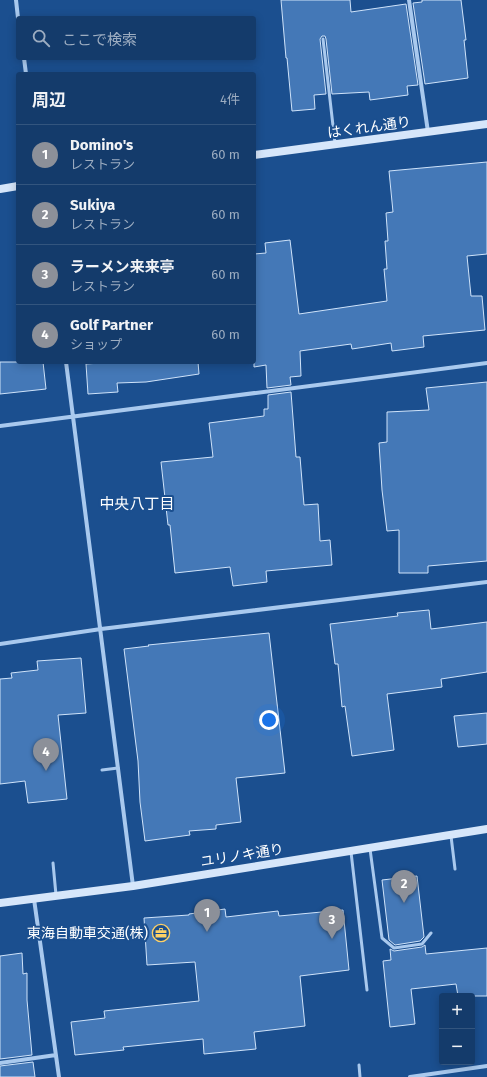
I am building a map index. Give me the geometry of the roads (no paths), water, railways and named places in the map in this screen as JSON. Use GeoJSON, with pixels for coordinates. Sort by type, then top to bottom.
{"type":"FeatureCollection","features":[{"type":"Feature","properties":{"kind":"street"},"geometry":{"type":"LineString","coordinates":[[16,0],[18,16]]}},
{"type":"Feature","properties":{"kind":"street"},"geometry":{"type":"LineString","coordinates":[[409,0],[428,132]]}},
{"type":"Feature","properties":{"kind":"street"},"geometry":{"type":"LineString","coordinates":[[24,60],[26,72]]}},
{"type":"Feature","properties":{"kind":"street","name":"はくれん通り"},"geometry":{"type":"LineString","coordinates":[[256,155],[487,124]]}},
{"type":"Feature","properties":{"kind":"street"},"geometry":{"type":"LineString","coordinates":[[0,189],[16,186]]}},
{"type":"Feature","properties":{"kind":"street"},"geometry":{"type":"LineString","coordinates":[[0,426],[487,363]]}},
{"type":"Feature","properties":{"kind":"street"},"geometry":{"type":"LineString","coordinates":[[66,364],[133,886]]}},
{"type":"Feature","properties":{"kind":"street"},"geometry":{"type":"LineString","coordinates":[[0,644],[101,629],[487,582]]}},
{"type":"Feature","properties":{"kind":"street","name":"ユリノキ通り"},"geometry":{"type":"LineString","coordinates":[[0,903],[133,886],[487,829]]}},
{"type":"Feature","properties":{"kind":"street"},"geometry":{"type":"LineString","coordinates":[[34,899],[59,1077]]}},
{"type":"Feature","properties":{"kind":"street"},"geometry":{"type":"LineString","coordinates":[[0,1062],[56,1055]]}},
{"type":"Feature","properties":{"kind":"street"},"geometry":{"type":"LineString","coordinates":[[410,1077],[487,1066]]}},
{"type":"Feature","properties":{"kind":"lane"},"geometry":{"type":"LineString","coordinates":[[324,39],[335,144]]}},
{"type":"Feature","properties":{"kind":"lane"},"geometry":{"type":"LineString","coordinates":[[102,770],[118,768]]}},
{"type":"Feature","properties":{"kind":"lane"},"geometry":{"type":"LineString","coordinates":[[451,835],[455,869]]}},
{"type":"Feature","properties":{"kind":"lane"},"geometry":{"type":"LineString","coordinates":[[370,848],[382,938],[394,948],[422,944],[432,933]]}},
{"type":"Feature","properties":{"kind":"lane"},"geometry":{"type":"LineString","coordinates":[[351,850],[367,990]]}},
{"type":"Feature","properties":{"kind":"lane"},"geometry":{"type":"LineString","coordinates":[[53,863],[57,896]]}},
{"type":"Feature","properties":{"kind":"lane"},"geometry":{"type":"LineString","coordinates":[[359,1065],[360,1077]]}},
{"type":"Feature","properties":{"kind":"place","name":"Golf Partner"},"geometry":{"type":"Point","coordinates":[46,771]}},
{"type":"Feature","properties":{"kind":"place","name":"Sukiya"},"geometry":{"type":"Point","coordinates":[404,903]}},
{"type":"Feature","properties":{"kind":"place","name":"Domino's"},"geometry":{"type":"Point","coordinates":[207,932]}},
{"type":"Feature","properties":{"kind":"place","name":"東海自動車交通(株)"},"geometry":{"type":"Point","coordinates":[161,933]}},
{"type":"Feature","properties":{"kind":"place","name":"ラーメン来来亭"},"geometry":{"type":"Point","coordinates":[332,939]}},
{"type":"Feature","properties":{"kind":"district","name":"中央八丁目"},"geometry":{"type":"Point","coordinates":[137,504]}}]}
